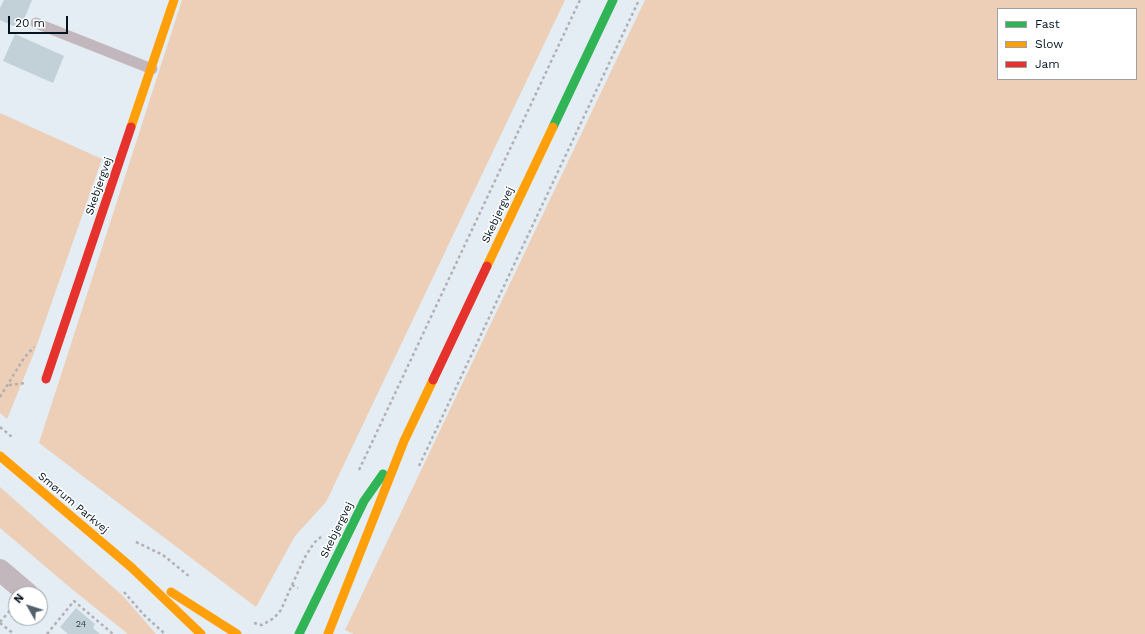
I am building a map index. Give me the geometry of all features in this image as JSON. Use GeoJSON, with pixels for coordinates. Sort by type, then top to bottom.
{"type":"FeatureCollection","features":[{"type":"Feature","properties":{"kind":"street","name":"Skebjergvej"},"geometry":{"type":"LineString","coordinates":[[46,380],[174,0]]}},
{"type":"Feature","properties":{"kind":"street","name":"Skebjergvej"},"geometry":{"type":"LineString","coordinates":[[328,634],[404,441],[612,0]]}},
{"type":"Feature","properties":{"kind":"street","name":"Skebjergvej"},"geometry":{"type":"LineString","coordinates":[[299,634],[364,501],[404,441]]}},
{"type":"Feature","properties":{"kind":"street","name":"Smørum Parkvej"},"geometry":{"type":"LineString","coordinates":[[0,456],[131,567],[201,634]]}},
{"type":"Feature","properties":{"kind":"street","name":"Smørum Parkvej"},"geometry":{"type":"LineString","coordinates":[[131,567],[237,634]]}},
{"type":"Feature","properties":{"kind":"street"},"geometry":{"type":"LineString","coordinates":[[0,570],[12,586]]}},
{"type":"Feature","properties":{"kind":"lane"},"geometry":{"type":"LineString","coordinates":[[36,23],[152,69]]}},
{"type":"Feature","properties":{"kind":"path"},"geometry":{"type":"LineString","coordinates":[[358,472],[580,0]]}},
{"type":"Feature","properties":{"kind":"path"},"geometry":{"type":"LineString","coordinates":[[418,467],[639,0]]}},
{"type":"Feature","properties":{"kind":"path"},"geometry":{"type":"LineString","coordinates":[[0,397],[24,358],[35,346],[60,337]]}},
{"type":"Feature","properties":{"kind":"path"},"geometry":{"type":"LineString","coordinates":[[0,427],[17,442]]}},
{"type":"Feature","properties":{"kind":"path"},"geometry":{"type":"LineString","coordinates":[[248,621],[262,625],[274,618],[281,610],[314,543],[327,530]]}},
{"type":"Feature","properties":{"kind":"path"},"geometry":{"type":"LineString","coordinates":[[134,542],[163,555],[193,580]]}},
{"type":"Feature","properties":{"kind":"path"},"geometry":{"type":"LineString","coordinates":[[292,585],[318,597]]}},
{"type":"Feature","properties":{"kind":"path"},"geometry":{"type":"LineString","coordinates":[[47,634],[74,601],[113,634]]}},
{"type":"Feature","properties":{"kind":"path"},"geometry":{"type":"LineString","coordinates":[[8,613],[0,622],[14,634]]}},
{"type":"Feature","properties":{"kind":"shaded area"},"geometry":{"type":"Polygon","coordinates":[[[182,0],[565,0],[326,502],[295,536],[256,607],[39,443],[182,0]]]}},
{"type":"Feature","properties":{"kind":"shaded area"},"geometry":{"type":"Polygon","coordinates":[[[645,0],[1145,0],[1145,634],[354,634],[345,630],[645,0]]]}},
{"type":"Feature","properties":{"kind":"shaded area"},"geometry":{"type":"Polygon","coordinates":[[[0,113],[102,159],[34,353],[7,419],[0,413],[0,113]]]}},
{"type":"Feature","properties":{"kind":"shaded area"},"geometry":{"type":"Polygon","coordinates":[[[0,487],[123,596],[156,634],[128,634],[0,528],[0,487]]]}},
{"type":"Feature","properties":{"kind":"building"},"geometry":{"type":"Polygon","coordinates":[[[4,0],[32,0],[20,29],[0,20],[0,8],[4,0]]]}},
{"type":"Feature","properties":{"kind":"building"},"geometry":{"type":"Polygon","coordinates":[[[15,34],[64,56],[53,83],[3,61],[15,34]]]}},
{"type":"Feature","properties":{"kind":"building"},"geometry":{"type":"Polygon","coordinates":[[[76,608],[95,624],[93,628],[100,634],[68,634],[60,627],[76,608]]]}},
{"type":"Feature","properties":{"kind":"traffic: fast"},"geometry":{"type":"LineString","coordinates":[[553,127],[613,0]]}},
{"type":"Feature","properties":{"kind":"traffic: fast"},"geometry":{"type":"LineString","coordinates":[[299,634],[364,501],[383,474]]}},
{"type":"Feature","properties":{"kind":"traffic: slow"},"geometry":{"type":"LineString","coordinates":[[131,127],[174,0]]}},
{"type":"Feature","properties":{"kind":"traffic: slow"},"geometry":{"type":"LineString","coordinates":[[487,266],[553,127]]}},
{"type":"Feature","properties":{"kind":"traffic: slow"},"geometry":{"type":"LineString","coordinates":[[328,634],[404,441],[433,380]]}},
{"type":"Feature","properties":{"kind":"traffic: slow"},"geometry":{"type":"LineString","coordinates":[[0,456],[131,567],[201,634]]}},
{"type":"Feature","properties":{"kind":"traffic: slow"},"geometry":{"type":"LineString","coordinates":[[171,592],[237,634]]}},
{"type":"Feature","properties":{"kind":"traffic: jam"},"geometry":{"type":"LineString","coordinates":[[46,379],[131,127]]}},
{"type":"Feature","properties":{"kind":"traffic: jam"},"geometry":{"type":"LineString","coordinates":[[433,380],[487,266]]}}]}
